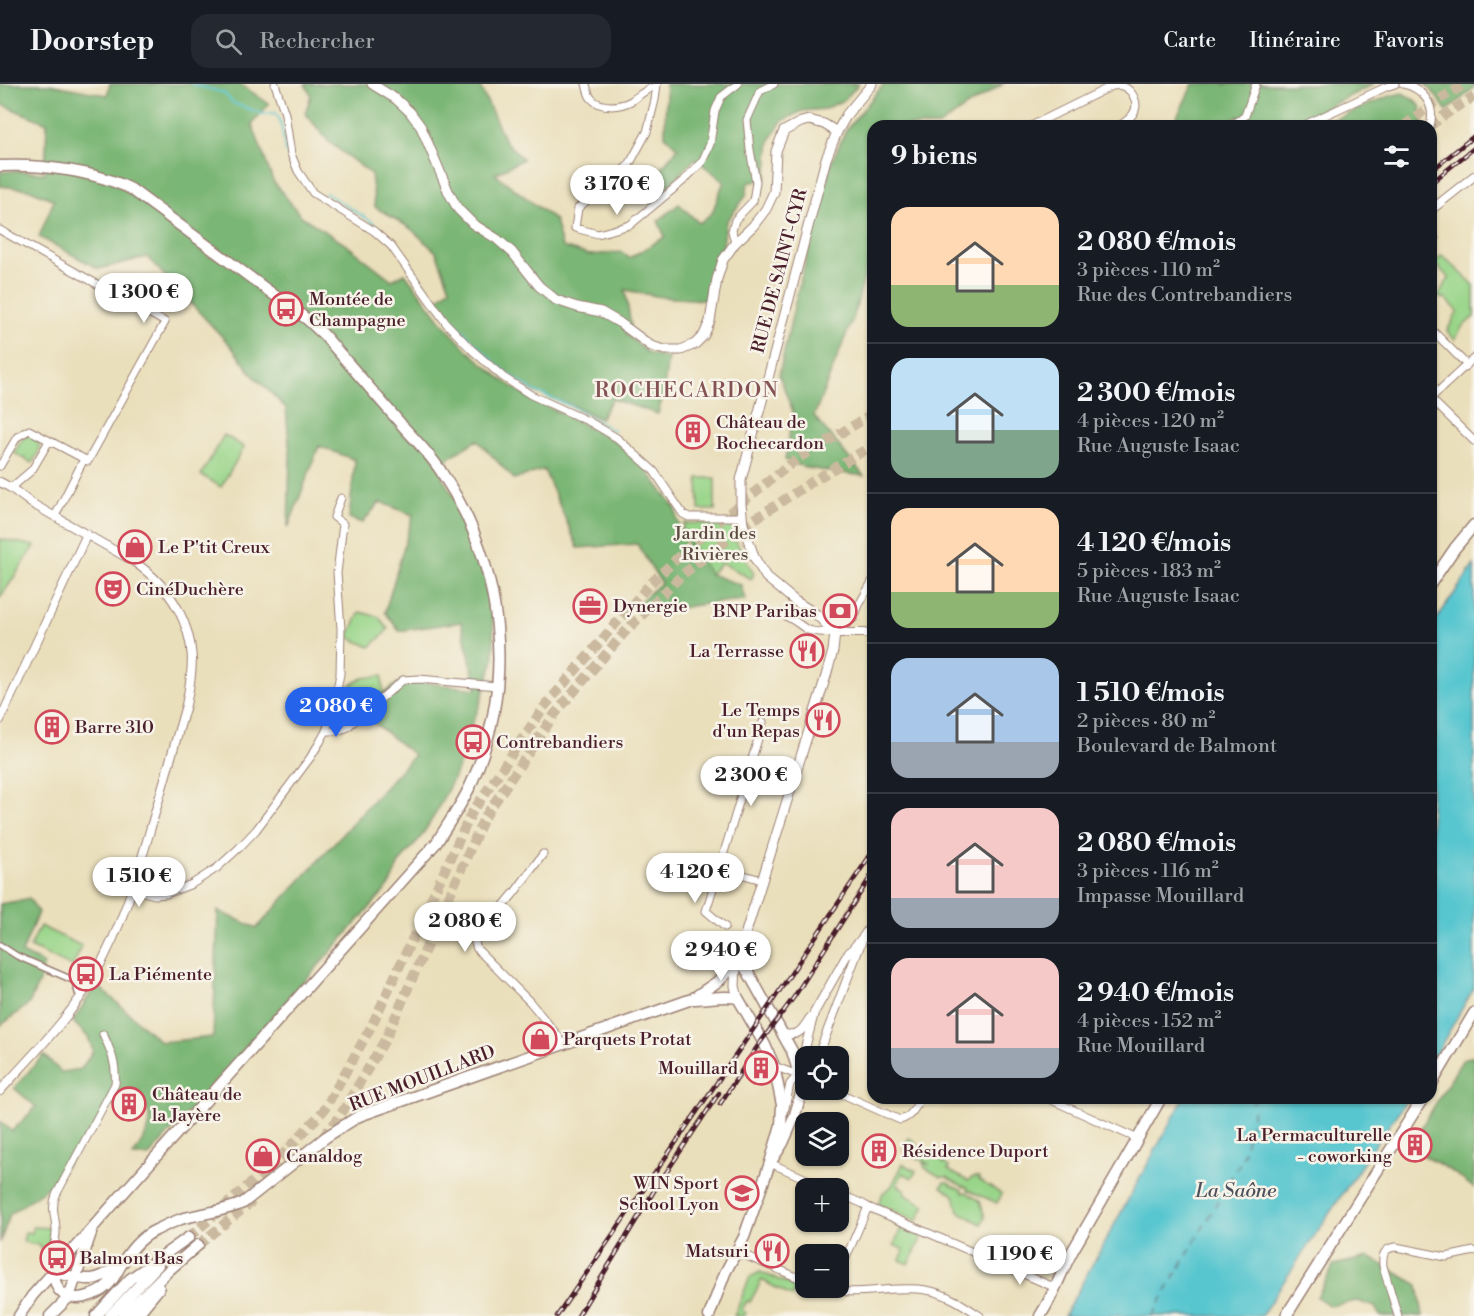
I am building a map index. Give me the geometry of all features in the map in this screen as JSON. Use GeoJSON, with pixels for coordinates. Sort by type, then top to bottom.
{"type":"FeatureCollection","features":[{"type":"Feature","properties":{"kind":"main road"},"geometry":{"type":"LineString","coordinates":[[372,84],[396,99],[421,127],[458,209],[473,224],[497,239],[512,252],[539,286],[556,300],[601,312],[621,323],[651,346],[665,350],[681,350],[695,344],[704,335],[711,321],[717,279],[723,260],[766,209],[774,192],[776,151],[784,131],[809,120],[824,124],[837,132]]}},
{"type":"Feature","properties":{"kind":"main road","name":"RUE DE SAINT-CYR"},"geometry":{"type":"LineString","coordinates":[[835,633],[816,614],[795,601],[766,577],[754,556],[742,517],[741,480],[826,159],[847,114],[872,84]]}},
{"type":"Feature","properties":{"kind":"main road"},"geometry":{"type":"LineString","coordinates":[[0,166],[16,165],[61,170],[104,178],[131,189],[315,327],[442,472],[460,503],[482,552],[496,612],[498,636],[497,686],[488,732],[471,783],[437,842],[53,1272],[32,1296],[19,1316]]}},
{"type":"Feature","properties":{"kind":"main road"},"geometry":{"type":"LineString","coordinates":[[1437,574],[1474,525]]}},
{"type":"Feature","properties":{"kind":"main road"},"geometry":{"type":"LineString","coordinates":[[709,1316],[725,1273],[744,1237],[781,1125],[782,1105],[774,1066],[765,1045],[738,998],[735,986],[736,963],[826,676],[835,633]]}},
{"type":"Feature","properties":{"kind":"main road"},"geometry":{"type":"LineString","coordinates":[[736,963],[742,964],[748,972],[795,1058]]}},
{"type":"Feature","properties":{"kind":"main road","name":"RUE MOUILLARD"},"geometry":{"type":"LineString","coordinates":[[103,1276],[124,1260],[139,1242],[154,1231],[181,1219],[230,1209],[243,1203],[326,1137],[359,1116],[692,999],[717,983],[736,963]]}},
{"type":"Feature","properties":{"kind":"main road","name":"RUE MOUILLARD"},"geometry":{"type":"LineString","coordinates":[[692,999],[726,996],[738,998]]}},
{"type":"Feature","properties":{"kind":"main road"},"geometry":{"type":"LineString","coordinates":[[1437,1074],[1474,1013]]}},
{"type":"Feature","properties":{"kind":"main road"},"geometry":{"type":"LineString","coordinates":[[770,1163],[783,1143],[799,1100]]}},
{"type":"Feature","properties":{"kind":"main road"},"geometry":{"type":"LineString","coordinates":[[1040,1316],[1052,1297],[1073,1251],[1158,1104]]}},
{"type":"Feature","properties":{"kind":"main road"},"geometry":{"type":"LineString","coordinates":[[1286,1316],[1419,1104]]}},
{"type":"Feature","properties":{"kind":"main road"},"geometry":{"type":"LineString","coordinates":[[50,1316],[69,1297],[93,1227]]}},
{"type":"Feature","properties":{"kind":"main road"},"geometry":{"type":"LineString","coordinates":[[96,1316],[130,1280],[189,1237],[159,1264],[110,1316]]}},
{"type":"Feature","properties":{"kind":"main road"},"geometry":{"type":"LineString","coordinates":[[123,1316],[155,1283],[198,1245]]}},
{"type":"Feature","properties":{"kind":"main road"},"geometry":{"type":"LineString","coordinates":[[136,1316],[188,1253]]}},
{"type":"Feature","properties":{"kind":"main road","name":"RUE MOUILLARD"},"geometry":{"type":"LineString","coordinates":[[69,1297],[87,1297],[105,1287],[115,1277],[124,1260]]}},
{"type":"Feature","properties":{"kind":"main road"},"geometry":{"type":"LineString","coordinates":[[81,1266],[90,1273],[103,1276]]}},
{"type":"Feature","properties":{"kind":"main road"},"geometry":{"type":"LineString","coordinates":[[53,1272],[89,1280],[103,1276]]}},
{"type":"Feature","properties":{"kind":"main road"},"geometry":{"type":"LineString","coordinates":[[53,1272],[56,1285],[69,1297]]}},
{"type":"Feature","properties":{"kind":"street"},"geometry":{"type":"LineString","coordinates":[[275,84],[285,114],[291,154],[298,171],[313,193],[374,231],[392,246],[446,323],[471,349],[503,377],[531,395],[590,422],[616,438],[654,471],[683,514],[689,517],[742,517]]}},
{"type":"Feature","properties":{"kind":"street"},"geometry":{"type":"LineString","coordinates":[[586,84],[590,97],[599,104],[611,106],[629,102],[646,89],[656,85],[655,100],[647,132],[629,165],[578,208],[575,228],[598,234],[630,225],[683,182],[702,162],[710,144],[715,111],[721,97],[738,84]]}},
{"type":"Feature","properties":{"kind":"street"},"geometry":{"type":"LineString","coordinates":[[735,243],[732,231],[735,220],[753,201],[756,182],[747,120],[760,91],[774,84]]}},
{"type":"Feature","properties":{"kind":"street"},"geometry":{"type":"LineString","coordinates":[[1239,120],[1245,116],[1256,84]]}},
{"type":"Feature","properties":{"kind":"street"},"geometry":{"type":"LineString","coordinates":[[1315,120],[1395,84]]}},
{"type":"Feature","properties":{"kind":"street"},"geometry":{"type":"LineString","coordinates":[[1403,84],[1418,90],[1425,96],[1430,104],[1431,120]]}},
{"type":"Feature","properties":{"kind":"street"},"geometry":{"type":"LineString","coordinates":[[1043,120],[1112,86],[1122,86],[1131,93],[1136,103],[1135,112],[1127,120]]}},
{"type":"Feature","properties":{"kind":"street"},"geometry":{"type":"LineString","coordinates":[[1437,205],[1474,176]]}},
{"type":"Feature","properties":{"kind":"street"},"geometry":{"type":"LineString","coordinates":[[0,230],[165,322],[88,461],[29,430],[17,437],[0,466]]}},
{"type":"Feature","properties":{"kind":"street"},"geometry":{"type":"LineString","coordinates":[[1437,335],[1467,365]]}},
{"type":"Feature","properties":{"kind":"street"},"geometry":{"type":"LineString","coordinates":[[1437,392],[1474,358]]}},
{"type":"Feature","properties":{"kind":"street"},"geometry":{"type":"LineString","coordinates":[[1437,404],[1474,441]]}},
{"type":"Feature","properties":{"kind":"street"},"geometry":{"type":"LineString","coordinates":[[10,488],[32,470],[49,441]]}},
{"type":"Feature","properties":{"kind":"street"},"geometry":{"type":"LineString","coordinates":[[55,516],[84,459]]}},
{"type":"Feature","properties":{"kind":"street"},"geometry":{"type":"LineString","coordinates":[[0,482],[133,561],[157,580],[171,597],[186,626],[191,641],[192,667],[186,705],[139,869],[114,936],[96,974],[81,996],[0,1091]]}},
{"type":"Feature","properties":{"kind":"street"},"geometry":{"type":"LineString","coordinates":[[132,889],[155,895],[166,894],[192,884],[217,868],[256,830],[310,758],[326,731],[336,697],[341,662],[337,573],[343,524],[334,517],[341,498]]}},
{"type":"Feature","properties":{"kind":"street"},"geometry":{"type":"LineString","coordinates":[[0,720],[87,534]]}},
{"type":"Feature","properties":{"kind":"street"},"geometry":{"type":"LineString","coordinates":[[835,633],[854,618],[867,591]]}},
{"type":"Feature","properties":{"kind":"street"},"geometry":{"type":"LineString","coordinates":[[781,614],[812,631],[867,634]]}},
{"type":"Feature","properties":{"kind":"street"},"geometry":{"type":"LineString","coordinates":[[326,731],[346,728],[403,680],[419,679],[497,686]]}},
{"type":"Feature","properties":{"kind":"street"},"geometry":{"type":"LineString","coordinates":[[725,927],[706,911],[763,722]]}},
{"type":"Feature","properties":{"kind":"street"},"geometry":{"type":"LineString","coordinates":[[543,854],[484,928],[475,943],[477,949],[530,1002],[563,1045]]}},
{"type":"Feature","properties":{"kind":"street"},"geometry":{"type":"LineString","coordinates":[[720,866],[762,880]]}},
{"type":"Feature","properties":{"kind":"street"},"geometry":{"type":"LineString","coordinates":[[782,1034],[793,1035],[801,1032],[847,955],[867,931]]}},
{"type":"Feature","properties":{"kind":"street"},"geometry":{"type":"LineString","coordinates":[[822,1046],[863,937]]}},
{"type":"Feature","properties":{"kind":"street"},"geometry":{"type":"LineString","coordinates":[[0,945],[17,956],[75,981],[78,993]]}},
{"type":"Feature","properties":{"kind":"street"},"geometry":{"type":"LineString","coordinates":[[825,992],[840,999]]}},
{"type":"Feature","properties":{"kind":"street"},"geometry":{"type":"LineString","coordinates":[[805,1046],[814,1013]]}},
{"type":"Feature","properties":{"kind":"street"},"geometry":{"type":"LineString","coordinates":[[53,1272],[51,1262],[56,1228],[53,1203],[116,1084],[114,1059],[103,1034]]}},
{"type":"Feature","properties":{"kind":"street"},"geometry":{"type":"LineString","coordinates":[[774,1066],[795,1073]]}},
{"type":"Feature","properties":{"kind":"street"},"geometry":{"type":"LineString","coordinates":[[781,1125],[790,1084],[795,1081]]}},
{"type":"Feature","properties":{"kind":"street"},"geometry":{"type":"LineString","coordinates":[[849,1097],[900,1120],[908,1117],[917,1104]]}},
{"type":"Feature","properties":{"kind":"street"},"geometry":{"type":"LineString","coordinates":[[1060,1104],[1138,1139]]}},
{"type":"Feature","properties":{"kind":"street"},"geometry":{"type":"LineString","coordinates":[[770,1163],[804,1178]]}},
{"type":"Feature","properties":{"kind":"street"},"geometry":{"type":"LineString","coordinates":[[849,1198],[1056,1288]]}},
{"type":"Feature","properties":{"kind":"street"},"geometry":{"type":"LineString","coordinates":[[849,1251],[868,1208]]}},
{"type":"Feature","properties":{"kind":"street"},"geometry":{"type":"LineString","coordinates":[[1398,1316],[1383,1266],[1384,1251],[1396,1246],[1446,1257],[1474,1251]]}},
{"type":"Feature","properties":{"kind":"street"},"geometry":{"type":"LineString","coordinates":[[734,1253],[795,1276]]}},
{"type":"Feature","properties":{"kind":"street"},"geometry":{"type":"LineString","coordinates":[[849,1289],[914,1288],[926,1290],[954,1299],[981,1316]]}},
{"type":"Feature","properties":{"kind":"green space"},"geometry":{"type":"Polygon","coordinates":[[[0,84],[48,84],[107,95],[110,84],[240,84],[269,104],[252,124],[273,181],[301,216],[348,246],[392,280],[405,273],[444,325],[466,349],[500,378],[529,398],[615,441],[643,466],[676,509],[677,520],[684,535],[710,574],[741,585],[745,600],[702,604],[659,613],[639,602],[661,583],[637,544],[578,548],[544,470],[514,479],[477,440],[448,458],[442,477],[459,505],[486,578],[493,614],[494,659],[460,763],[434,816],[421,837],[399,863],[390,885],[149,1156],[133,1156],[145,1137],[149,1124],[147,1110],[138,1090],[111,1106],[51,1185],[10,1214],[0,1243],[0,1121],[12,1131],[36,1107],[14,1088],[44,1055],[61,1072],[81,1069],[93,1051],[88,1037],[73,1022],[96,984],[161,1042],[213,1037],[218,911],[257,928],[414,755],[358,710],[403,680],[477,689],[461,622],[399,631],[385,612],[413,515],[380,502],[362,523],[349,518],[355,460],[319,446],[288,528],[290,455],[286,408],[252,374],[230,345],[147,257],[99,269],[39,237],[54,200],[28,189],[0,186],[0,172],[45,173],[47,123],[0,104],[0,84]]]}},
{"type":"Feature","properties":{"kind":"green space"},"geometry":{"type":"Polygon","coordinates":[[[305,84],[479,84],[505,141],[523,159],[495,174],[555,220],[562,247],[590,255],[622,252],[629,258],[665,237],[658,221],[679,204],[699,223],[712,213],[724,181],[695,159],[667,187],[655,175],[678,148],[665,136],[666,84],[859,84],[844,100],[825,109],[802,111],[782,121],[770,140],[766,179],[748,183],[746,196],[726,222],[723,245],[704,300],[661,297],[625,290],[631,325],[626,334],[648,353],[668,358],[663,395],[658,414],[612,399],[600,419],[574,406],[534,392],[505,372],[473,345],[434,302],[450,288],[436,252],[410,228],[375,207],[371,174],[329,142],[305,113],[311,95],[305,84]]]}},
{"type":"Feature","properties":{"kind":"green space"},"geometry":{"type":"Polygon","coordinates":[[[884,84],[1003,84],[948,120],[867,120],[867,267],[854,315],[814,416],[864,476],[807,468],[785,460],[793,412],[779,375],[796,298],[832,161],[846,130],[884,84]]]}},
{"type":"Feature","properties":{"kind":"green space"},"geometry":{"type":"Polygon","coordinates":[[[1193,84],[1374,84],[1301,120],[1241,120],[1239,116],[1232,120],[1175,120],[1193,84]]]}},
{"type":"Feature","properties":{"kind":"green space"},"geometry":{"type":"Polygon","coordinates":[[[1424,84],[1474,84],[1474,88],[1447,111],[1430,88],[1424,84]]]}},
{"type":"Feature","properties":{"kind":"green space"},"geometry":{"type":"Polygon","coordinates":[[[1402,93],[1413,99],[1421,107],[1423,120],[1332,120],[1402,93]]]}},
{"type":"Feature","properties":{"kind":"green space"},"geometry":{"type":"Polygon","coordinates":[[[1442,255],[1474,285],[1474,317],[1462,327],[1455,340],[1447,331],[1458,311],[1444,297],[1442,299],[1438,296],[1449,278],[1437,266],[1437,260],[1442,255]]]}},
{"type":"Feature","properties":{"kind":"green space"},"geometry":{"type":"Polygon","coordinates":[[[31,435],[37,439],[39,445],[38,454],[32,463],[14,453],[23,438],[31,435]]]}},
{"type":"Feature","properties":{"kind":"green space"},"geometry":{"type":"Polygon","coordinates":[[[224,435],[244,447],[221,487],[201,475],[224,435]]]}},
{"type":"Feature","properties":{"kind":"green space"},"geometry":{"type":"Polygon","coordinates":[[[698,478],[715,478],[715,510],[699,510],[698,478]]]}},
{"type":"Feature","properties":{"kind":"green space","name":"Jardin des Rivières"},"geometry":{"type":"Polygon","coordinates":[[[684,523],[732,523],[737,543],[754,574],[751,579],[722,563],[710,574],[684,535],[684,523]]]}},
{"type":"Feature","properties":{"kind":"green space"},"geometry":{"type":"Polygon","coordinates":[[[0,539],[35,546],[0,598],[0,539]]]}},
{"type":"Feature","properties":{"kind":"green space"},"geometry":{"type":"Polygon","coordinates":[[[360,612],[379,617],[388,629],[370,647],[348,637],[360,612]]]}},
{"type":"Feature","properties":{"kind":"green space"},"geometry":{"type":"Polygon","coordinates":[[[382,676],[383,692],[340,724],[349,686],[362,678],[382,676]]]}},
{"type":"Feature","properties":{"kind":"green space"},"geometry":{"type":"Polygon","coordinates":[[[29,898],[38,912],[22,953],[44,964],[29,1004],[0,1026],[0,904],[29,898]]]}},
{"type":"Feature","properties":{"kind":"green space"},"geometry":{"type":"Polygon","coordinates":[[[40,926],[82,946],[72,967],[30,947],[40,926]]]}},
{"type":"Feature","properties":{"kind":"green space"},"geometry":{"type":"Polygon","coordinates":[[[1474,1056],[1474,1188],[1451,1171],[1421,1154],[1428,1142],[1417,1134],[1463,1059],[1474,1056]]]}},
{"type":"Feature","properties":{"kind":"green space"},"geometry":{"type":"Polygon","coordinates":[[[909,1138],[915,1142],[917,1148],[944,1162],[949,1167],[948,1170],[968,1181],[971,1178],[979,1178],[978,1180],[1002,1194],[997,1203],[968,1190],[967,1187],[948,1177],[941,1177],[925,1168],[923,1162],[930,1165],[903,1149],[909,1138]]]}},
{"type":"Feature","properties":{"kind":"green space"},"geometry":{"type":"Polygon","coordinates":[[[903,1164],[916,1171],[912,1178],[903,1173],[897,1185],[906,1190],[904,1194],[925,1205],[917,1221],[878,1204],[883,1193],[891,1187],[903,1164]]]}},
{"type":"Feature","properties":{"kind":"green space"},"geometry":{"type":"Polygon","coordinates":[[[944,1182],[980,1201],[985,1218],[981,1224],[958,1211],[954,1195],[941,1187],[944,1182]]]}},
{"type":"Feature","properties":{"kind":"green space"},"geometry":{"type":"Polygon","coordinates":[[[33,1227],[51,1228],[47,1256],[43,1255],[38,1245],[23,1242],[25,1232],[32,1233],[33,1227]]]}},
{"type":"Feature","properties":{"kind":"green space"},"geometry":{"type":"Polygon","coordinates":[[[901,1228],[922,1237],[909,1264],[900,1260],[904,1250],[894,1245],[901,1228]]]}},
{"type":"Feature","properties":{"kind":"green space"},"geometry":{"type":"Polygon","coordinates":[[[1369,1257],[1418,1285],[1423,1316],[1380,1316],[1375,1307],[1357,1301],[1330,1306],[1317,1297],[1334,1265],[1369,1257]]]}},
{"type":"Feature","properties":{"kind":"green space"},"geometry":{"type":"Polygon","coordinates":[[[760,1272],[795,1287],[795,1290],[792,1297],[762,1280],[750,1302],[747,1301],[742,1310],[746,1313],[744,1316],[734,1316],[750,1277],[760,1272]]]}},
{"type":"Feature","properties":{"kind":"water"},"geometry":{"type":"Polygon","coordinates":[[[1474,565],[1474,988],[1437,1053],[1437,618],[1474,565]]]}},
{"type":"Feature","properties":{"kind":"water","name":"La Saône"},"geometry":{"type":"Polygon","coordinates":[[[1181,1104],[1404,1104],[1261,1316],[1064,1316],[1181,1104]]]}},
{"type":"Feature","properties":{"kind":"waterway"},"geometry":{"type":"LineString","coordinates":[[192,84],[224,93],[233,103],[263,114],[276,113],[281,123],[287,155]]}},
{"type":"Feature","properties":{"kind":"waterway"},"geometry":{"type":"LineString","coordinates":[[325,193],[371,221],[388,236],[401,250],[436,302],[496,364],[534,391],[573,407],[614,431]]}},
{"type":"Feature","properties":{"kind":"ferry route"},"geometry":{"type":"LineString","coordinates":[[1152,1316],[1242,1159],[1254,1104]]}},
{"type":"Feature","properties":{"kind":"tunnel"},"geometry":{"type":"LineString","coordinates":[[1412,120],[1438,100],[1466,84]]}},
{"type":"Feature","properties":{"kind":"tunnel"},"geometry":{"type":"LineString","coordinates":[[1437,121],[1474,97]]}},
{"type":"Feature","properties":{"kind":"tunnel"},"geometry":{"type":"LineString","coordinates":[[189,1237],[279,1159],[324,1110],[371,1027],[471,814],[544,707],[649,585],[691,545],[797,459],[867,418]]}},
{"type":"Feature","properties":{"kind":"tunnel"},"geometry":{"type":"LineString","coordinates":[[323,1137],[338,1119],[385,1040],[484,818],[554,715],[624,633],[682,575],[753,520],[867,449]]}},
{"type":"Feature","properties":{"kind":"tunnel"},"geometry":{"type":"LineString","coordinates":[[198,1245],[254,1200]]}},
{"type":"Feature","properties":{"kind":"railway"},"geometry":{"type":"LineString","coordinates":[[1437,166],[1474,136]]}},
{"type":"Feature","properties":{"kind":"railway"},"geometry":{"type":"LineString","coordinates":[[1437,178],[1474,148]]}},
{"type":"Feature","properties":{"kind":"railway"},"geometry":{"type":"LineString","coordinates":[[557,1316],[867,860]]}},
{"type":"Feature","properties":{"kind":"railway"},"geometry":{"type":"LineString","coordinates":[[720,1104],[757,1047],[794,997],[867,882]]}},
{"type":"Feature","properties":{"kind":"railway"},"geometry":{"type":"LineString","coordinates":[[578,1316],[654,1191],[719,1093]]}},
{"type":"Feature","properties":{"kind":"place","name":"Montée de Champagne"},"geometry":{"type":"Point","coordinates":[286,309]}},
{"type":"Feature","properties":{"kind":"place","name":"Château de Rochecardon"},"geometry":{"type":"Point","coordinates":[693,432]}},
{"type":"Feature","properties":{"kind":"place","name":"Le P'tit Creux"},"geometry":{"type":"Point","coordinates":[135,547]}},
{"type":"Feature","properties":{"kind":"place","name":"CinéDuchère"},"geometry":{"type":"Point","coordinates":[113,589]}},
{"type":"Feature","properties":{"kind":"place","name":"Dynergie"},"geometry":{"type":"Point","coordinates":[590,606]}},
{"type":"Feature","properties":{"kind":"place","name":"BNP Paribas"},"geometry":{"type":"Point","coordinates":[840,611]}},
{"type":"Feature","properties":{"kind":"place","name":"La Terrasse"},"geometry":{"type":"Point","coordinates":[807,651]}},
{"type":"Feature","properties":{"kind":"place","name":"Le Temps d'un Repas"},"geometry":{"type":"Point","coordinates":[823,720]}},
{"type":"Feature","properties":{"kind":"place","name":"Barre 310"},"geometry":{"type":"Point","coordinates":[52,727]}},
{"type":"Feature","properties":{"kind":"place","name":"Contrebandiers"},"geometry":{"type":"Point","coordinates":[473,742]}},
{"type":"Feature","properties":{"kind":"place","name":"La Piémente"},"geometry":{"type":"Point","coordinates":[86,974]}},
{"type":"Feature","properties":{"kind":"place","name":"Parquets Protat"},"geometry":{"type":"Point","coordinates":[540,1039]}},
{"type":"Feature","properties":{"kind":"place","name":"Mouillard"},"geometry":{"type":"Point","coordinates":[761,1068]}},
{"type":"Feature","properties":{"kind":"place","name":"Château de la Jayère"},"geometry":{"type":"Point","coordinates":[129,1104]}},
{"type":"Feature","properties":{"kind":"place","name":"La Permaculturelle - coworking"},"geometry":{"type":"Point","coordinates":[1415,1145]}},
{"type":"Feature","properties":{"kind":"place","name":"Résidence Duport"},"geometry":{"type":"Point","coordinates":[879,1151]}},
{"type":"Feature","properties":{"kind":"place","name":"Canaldog"},"geometry":{"type":"Point","coordinates":[263,1156]}},
{"type":"Feature","properties":{"kind":"place","name":"WIN Sport School Lyon"},"geometry":{"type":"Point","coordinates":[742,1193]}},
{"type":"Feature","properties":{"kind":"place","name":"Matsuri"},"geometry":{"type":"Point","coordinates":[772,1251]}},
{"type":"Feature","properties":{"kind":"place","name":"Balmont Bas"},"geometry":{"type":"Point","coordinates":[57,1258]}},
{"type":"Feature","properties":{"kind":"district","name":"ROCHECARDON"},"geometry":{"type":"Point","coordinates":[687,390]}}]}
